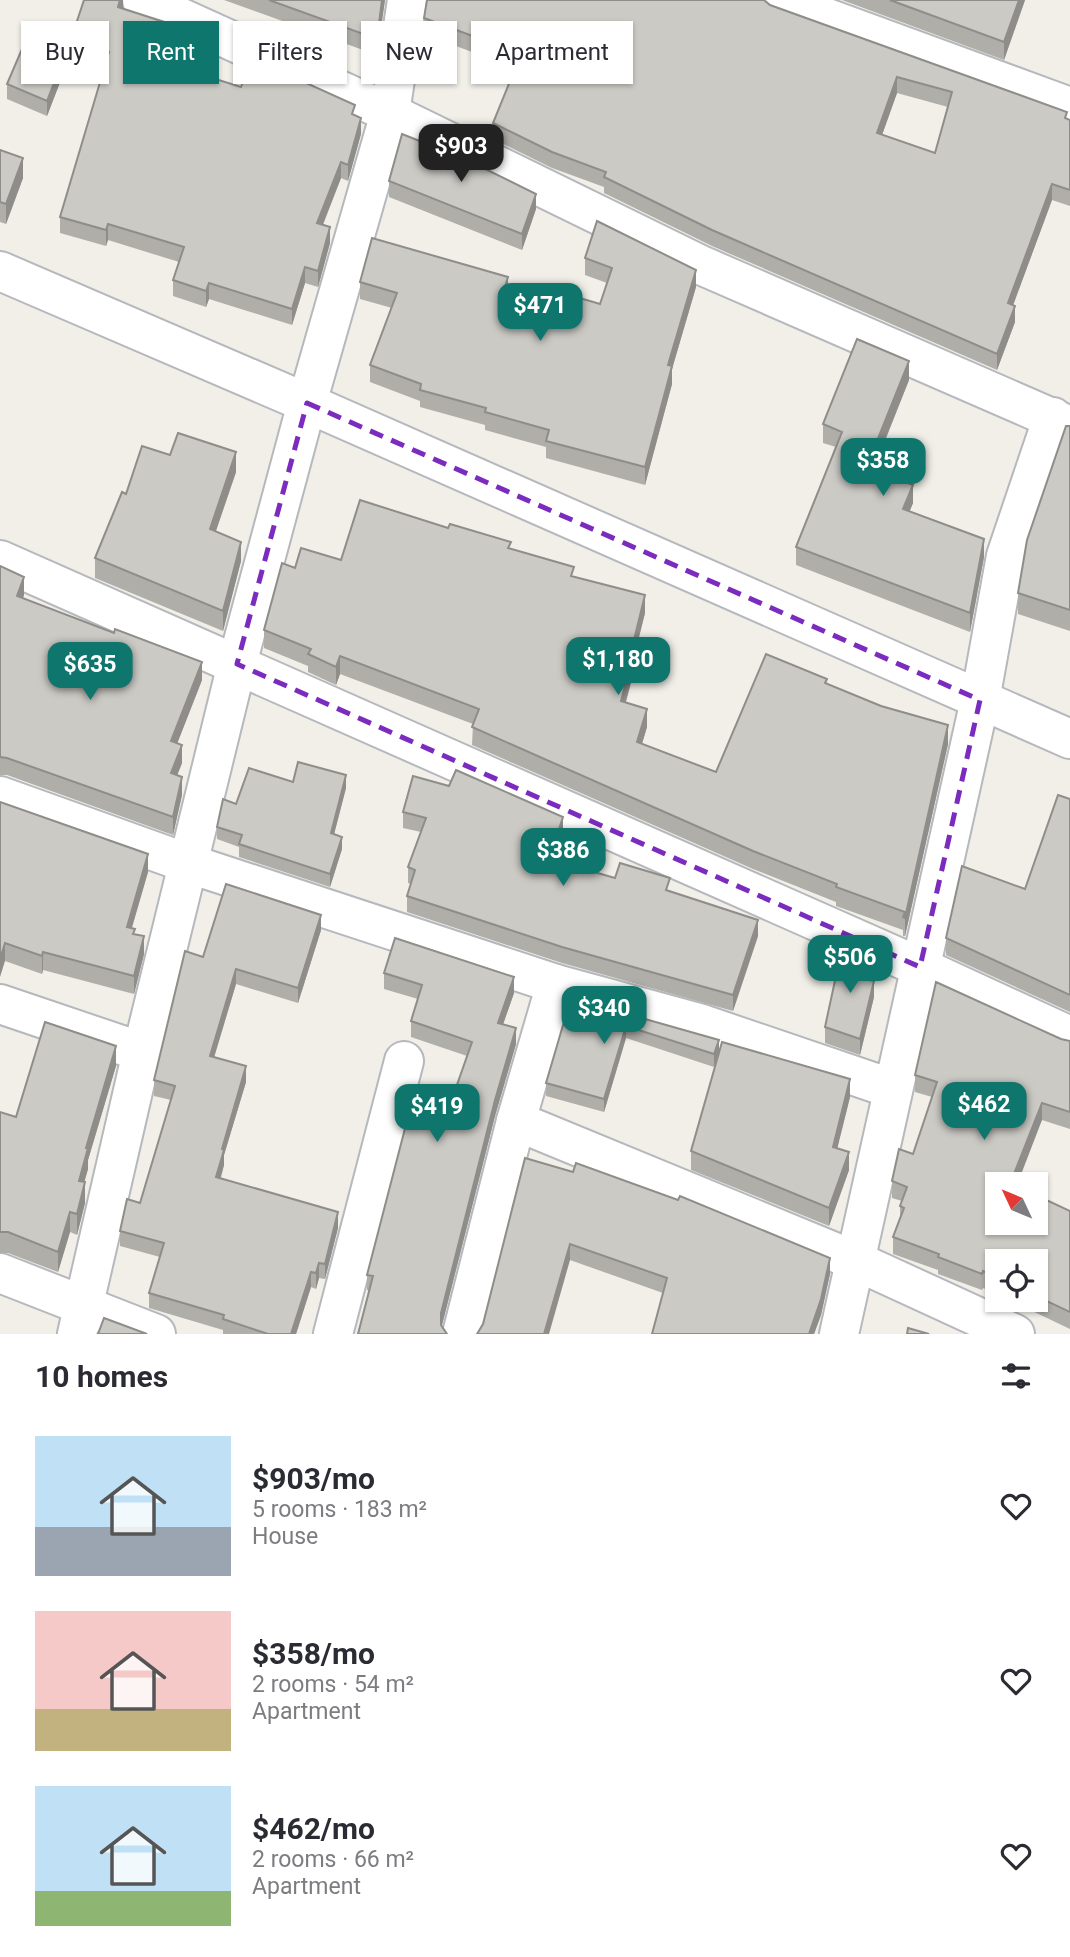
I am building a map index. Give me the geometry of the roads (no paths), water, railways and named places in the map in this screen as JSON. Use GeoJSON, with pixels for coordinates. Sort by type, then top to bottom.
{"type":"FeatureCollection","features":[{"type":"Feature","properties":{"kind":"street"},"geometry":{"type":"LineString","coordinates":[[142,0],[390,113],[704,266],[1061,422],[1006,556],[980,700],[839,1334]]}},
{"type":"Feature","properties":{"kind":"street"},"geometry":{"type":"LineString","coordinates":[[80,1321],[187,863],[237,664],[307,402],[390,113],[407,0]]}},
{"type":"Feature","properties":{"kind":"street"},"geometry":{"type":"LineString","coordinates":[[778,0],[1070,107]]}},
{"type":"Feature","properties":{"kind":"street"},"geometry":{"type":"LineString","coordinates":[[0,271],[307,402],[1070,739]]}},
{"type":"Feature","properties":{"kind":"street"},"geometry":{"type":"LineString","coordinates":[[0,560],[1070,1036]]}},
{"type":"Feature","properties":{"kind":"street"},"geometry":{"type":"LineString","coordinates":[[0,796],[187,863],[556,984],[699,1023],[893,1088]]}},
{"type":"Feature","properties":{"kind":"street"},"geometry":{"type":"LineString","coordinates":[[462,1334],[516,1121],[556,984]]}},
{"type":"Feature","properties":{"kind":"street"},"geometry":{"type":"LineString","coordinates":[[0,1004],[142,1052]]}},
{"type":"Feature","properties":{"kind":"street"},"geometry":{"type":"LineString","coordinates":[[333,1334],[404,1061]]}},
{"type":"Feature","properties":{"kind":"street"},"geometry":{"type":"LineString","coordinates":[[516,1121],[856,1261],[1015,1334]]}},
{"type":"Feature","properties":{"kind":"street"},"geometry":{"type":"LineString","coordinates":[[0,1272],[80,1321],[156,1334]]}}]}
